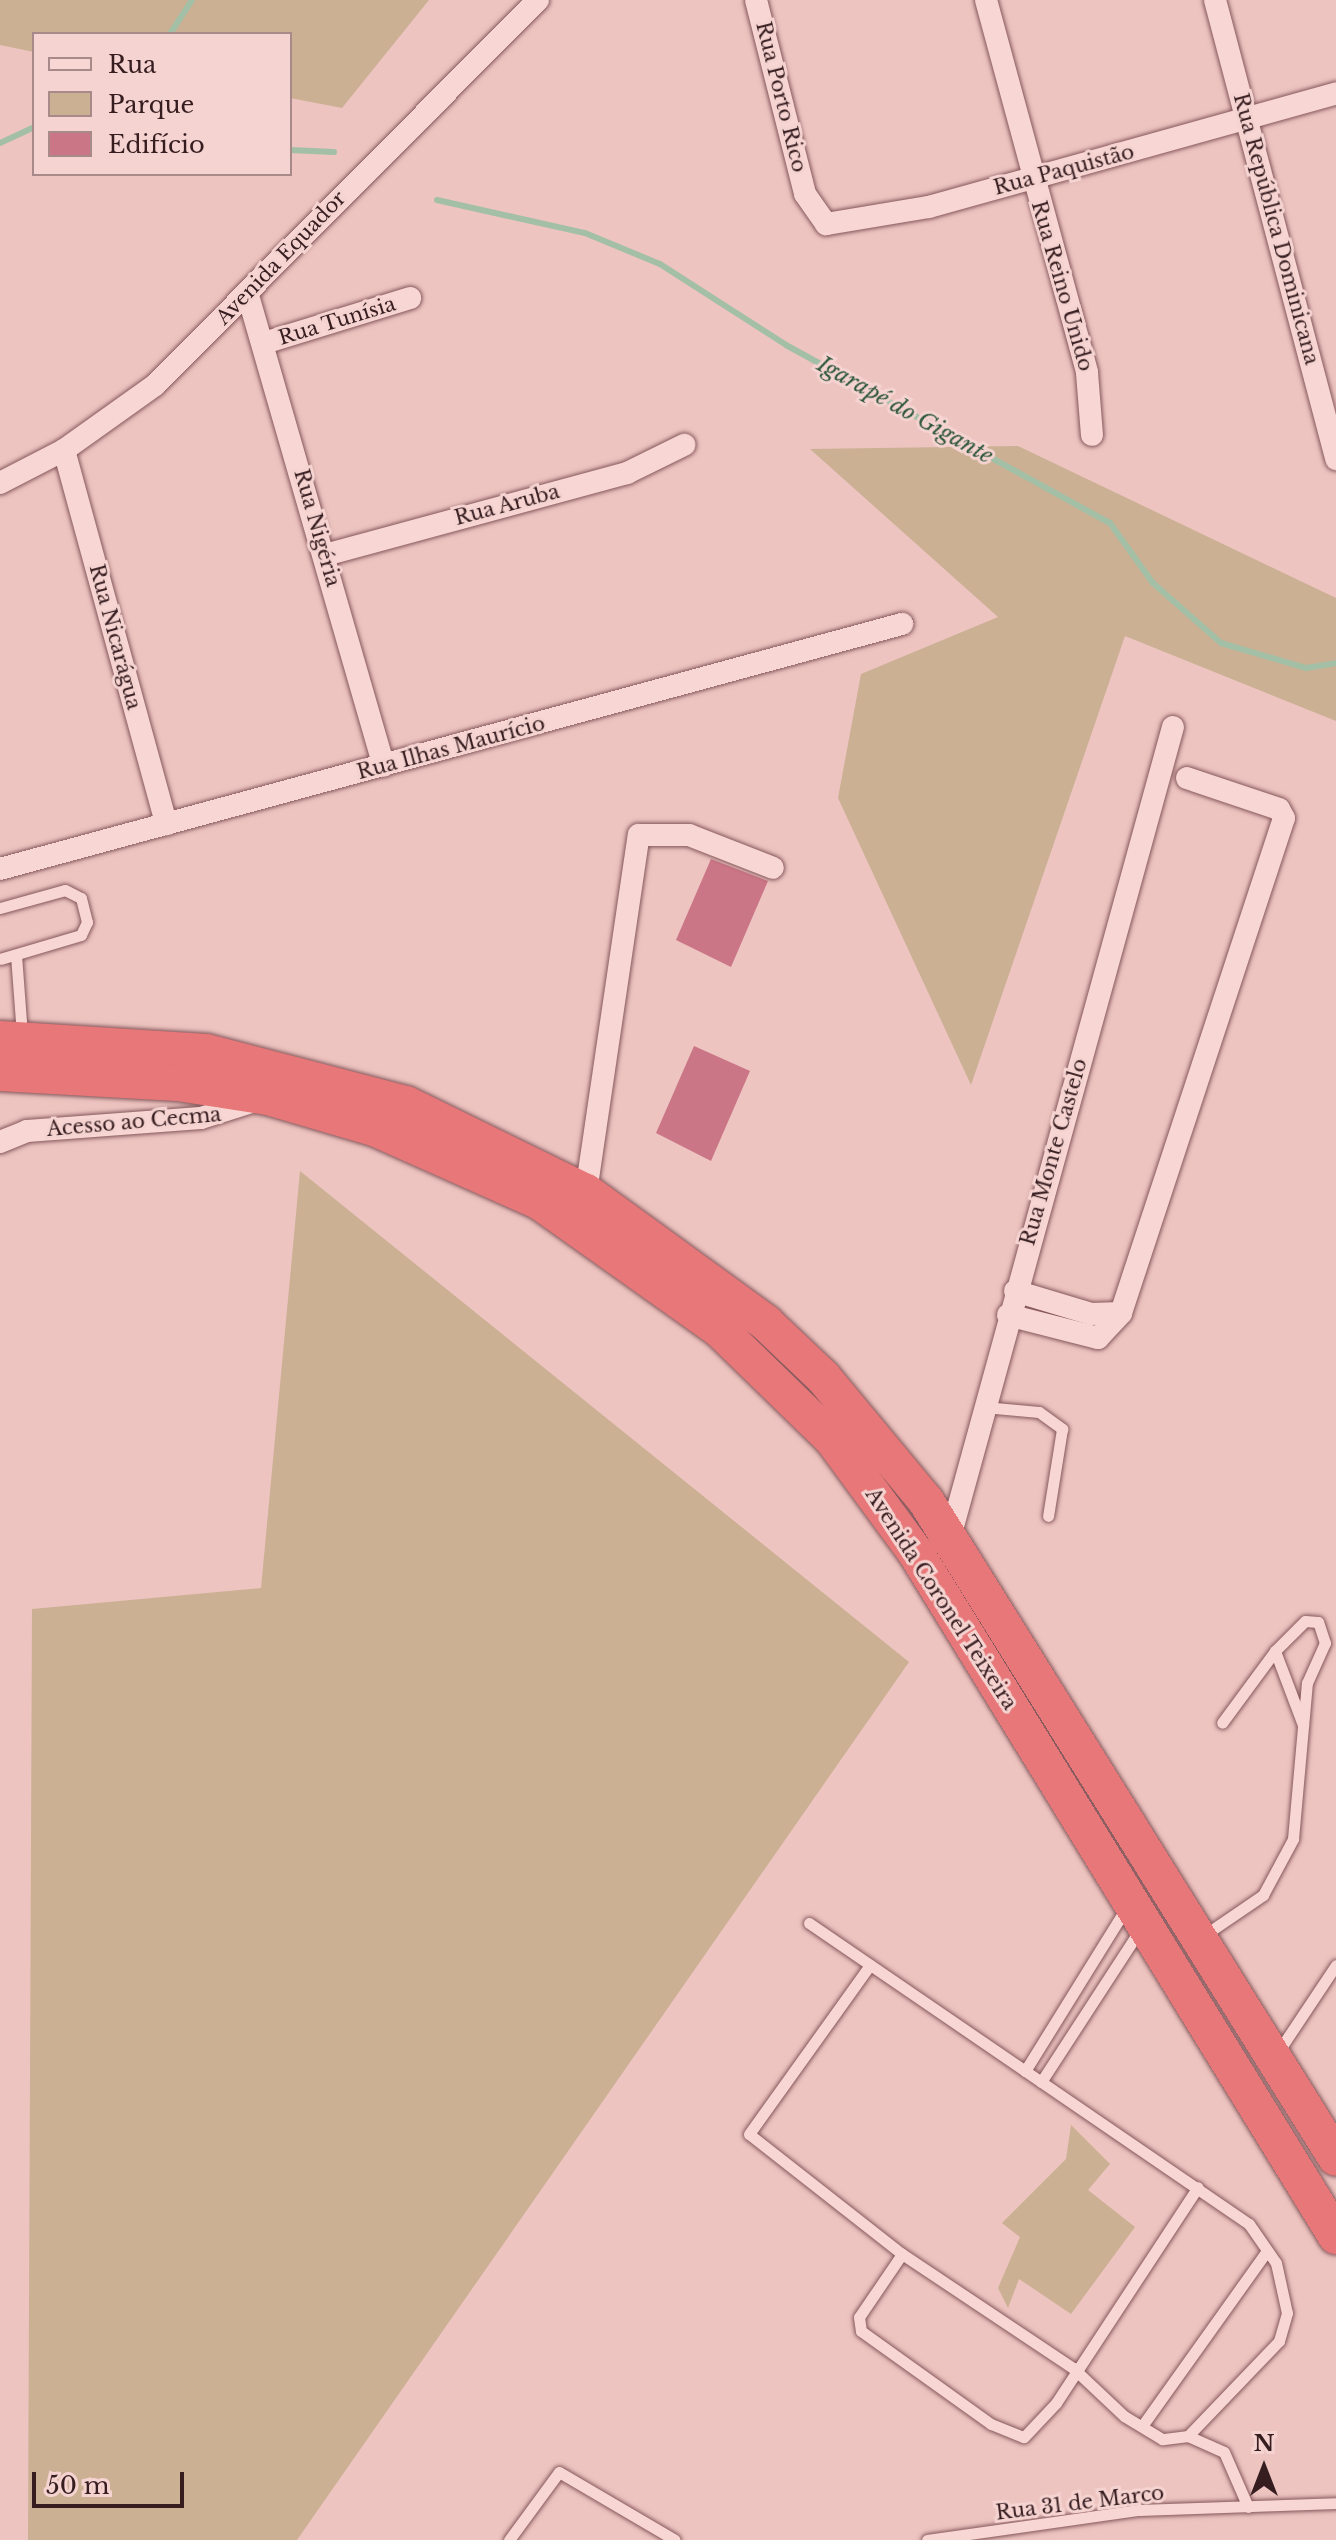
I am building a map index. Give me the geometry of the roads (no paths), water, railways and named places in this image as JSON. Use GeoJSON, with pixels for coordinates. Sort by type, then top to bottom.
{"type":"FeatureCollection","features":[{"type":"Feature","properties":{"kind":"highway","name":"Avenida Coronel Teixeira"},"geometry":{"type":"LineString","coordinates":[[11,1040],[206,1052],[337,1082],[473,1131],[586,1192],[766,1323],[861,1420],[950,1537],[1336,2158]]}},
{"type":"Feature","properties":{"kind":"highway","name":"Avenida Coronel Teixeira"},"geometry":{"type":"LineString","coordinates":[[0,1073],[178,1083],[268,1097],[411,1141],[540,1202],[741,1348],[833,1440],[916,1553],[1336,2236]]}},
{"type":"Feature","properties":{"kind":"street","name":"Avenida Equador"},"geometry":{"type":"LineString","coordinates":[[0,483],[64,450],[155,385],[538,0]]}},
{"type":"Feature","properties":{"kind":"street","name":"Rua Porto Rico"},"geometry":{"type":"LineString","coordinates":[[756,0],[805,194]]}},
{"type":"Feature","properties":{"kind":"street","name":"Rua Reino Unido"},"geometry":{"type":"LineString","coordinates":[[986,0],[1087,373],[1092,435]]}},
{"type":"Feature","properties":{"kind":"street","name":"Rua República Dominicana"},"geometry":{"type":"LineString","coordinates":[[1215,0],[1336,459]]}},
{"type":"Feature","properties":{"kind":"street","name":"Rua Paquistão"},"geometry":{"type":"LineString","coordinates":[[805,194],[826,224],[845,225],[1033,180],[1336,93]]}},
{"type":"Feature","properties":{"kind":"street","name":"Rua Nigéria"},"geometry":{"type":"LineString","coordinates":[[247,292],[384,766]]}},
{"type":"Feature","properties":{"kind":"street","name":"Rua Tunísia"},"geometry":{"type":"LineString","coordinates":[[264,343],[410,298]]}},
{"type":"Feature","properties":{"kind":"street","name":"Rua Aruba"},"geometry":{"type":"LineString","coordinates":[[325,555],[627,473],[684,445]]}},
{"type":"Feature","properties":{"kind":"street","name":"Rua Nicarágua"},"geometry":{"type":"LineString","coordinates":[[64,450],[166,824]]}},
{"type":"Feature","properties":{"kind":"street","name":"Rua Ilhas Maurício"},"geometry":{"type":"LineString","coordinates":[[0,869],[902,624]]}},
{"type":"Feature","properties":{"kind":"street","name":"Rua Monte Castelo"},"geometry":{"type":"LineString","coordinates":[[950,1537],[1008,1315],[1173,727]]}},
{"type":"Feature","properties":{"kind":"street"},"geometry":{"type":"LineString","coordinates":[[1008,1315],[1098,1338],[1121,1313],[1284,818],[1279,809],[1187,778]]}},
{"type":"Feature","properties":{"kind":"street"},"geometry":{"type":"LineString","coordinates":[[586,1192],[639,835],[689,835],[773,868]]}},
{"type":"Feature","properties":{"kind":"street","name":"Acesso ao Cecma"},"geometry":{"type":"LineString","coordinates":[[0,1142],[27,1131],[214,1116],[268,1097]]}},
{"type":"Feature","properties":{"kind":"street"},"geometry":{"type":"LineString","coordinates":[[1015,1291],[1091,1314],[1121,1313]]}},
{"type":"Feature","properties":{"kind":"lane"},"geometry":{"type":"LineString","coordinates":[[0,908],[65,890],[81,898],[87,922],[81,935],[0,959]]}},
{"type":"Feature","properties":{"kind":"lane"},"geometry":{"type":"LineString","coordinates":[[11,1040],[16,955]]}},
{"type":"Feature","properties":{"kind":"lane"},"geometry":{"type":"LineString","coordinates":[[984,1407],[1039,1412],[1062,1429],[1048,1516]]}},
{"type":"Feature","properties":{"kind":"lane"},"geometry":{"type":"LineString","coordinates":[[1198,1939],[1263,1895],[1293,1839],[1307,1734],[1307,1683],[1325,1643],[1318,1622],[1305,1621],[1275,1651],[1222,1723]]}},
{"type":"Feature","properties":{"kind":"lane"},"geometry":{"type":"LineString","coordinates":[[1275,1651],[1307,1734]]}},
{"type":"Feature","properties":{"kind":"lane"},"geometry":{"type":"LineString","coordinates":[[1025,2071],[1136,1915]]}},
{"type":"Feature","properties":{"kind":"lane"},"geometry":{"type":"LineString","coordinates":[[1041,2082],[1136,1915]]}},
{"type":"Feature","properties":{"kind":"lane"},"geometry":{"type":"LineString","coordinates":[[809,1923],[1249,2224],[1267,2251],[1287,2313],[1279,2341],[1188,2436]]}},
{"type":"Feature","properties":{"kind":"lane"},"geometry":{"type":"LineString","coordinates":[[870,1965],[749,2134],[902,2254],[1073,2368],[1142,2426],[1162,2439],[1188,2436],[1224,2452],[1248,2507]]}},
{"type":"Feature","properties":{"kind":"lane"},"geometry":{"type":"LineString","coordinates":[[1273,2058],[1336,1965]]}},
{"type":"Feature","properties":{"kind":"lane"},"geometry":{"type":"LineString","coordinates":[[902,2254],[859,2317],[861,2331],[991,2424],[1034,2434],[1073,2368],[1198,2187]]}},
{"type":"Feature","properties":{"kind":"lane"},"geometry":{"type":"LineString","coordinates":[[1142,2426],[1267,2251]]}},
{"type":"Feature","properties":{"kind":"lane"},"geometry":{"type":"LineString","coordinates":[[509,2540],[559,2472],[675,2540]]}},
{"type":"Feature","properties":{"kind":"lane","name":"Rua 31 de Marco"},"geometry":{"type":"LineString","coordinates":[[927,2540],[971,2538],[1139,2510],[1336,2503]]}},
{"type":"Feature","properties":{"kind":"waterway"},"geometry":{"type":"LineString","coordinates":[[171,32],[192,0]]}},
{"type":"Feature","properties":{"kind":"waterway"},"geometry":{"type":"LineString","coordinates":[[0,143],[32,128]]}},
{"type":"Feature","properties":{"kind":"waterway"},"geometry":{"type":"LineString","coordinates":[[292,150],[334,152]]}},
{"type":"Feature","properties":{"kind":"waterway","name":"Igarapé do Gigante"},"geometry":{"type":"LineString","coordinates":[[437,200],[585,233],[660,264],[786,345],[1110,523],[1153,583],[1221,643],[1306,668],[1336,663]]}}]}
